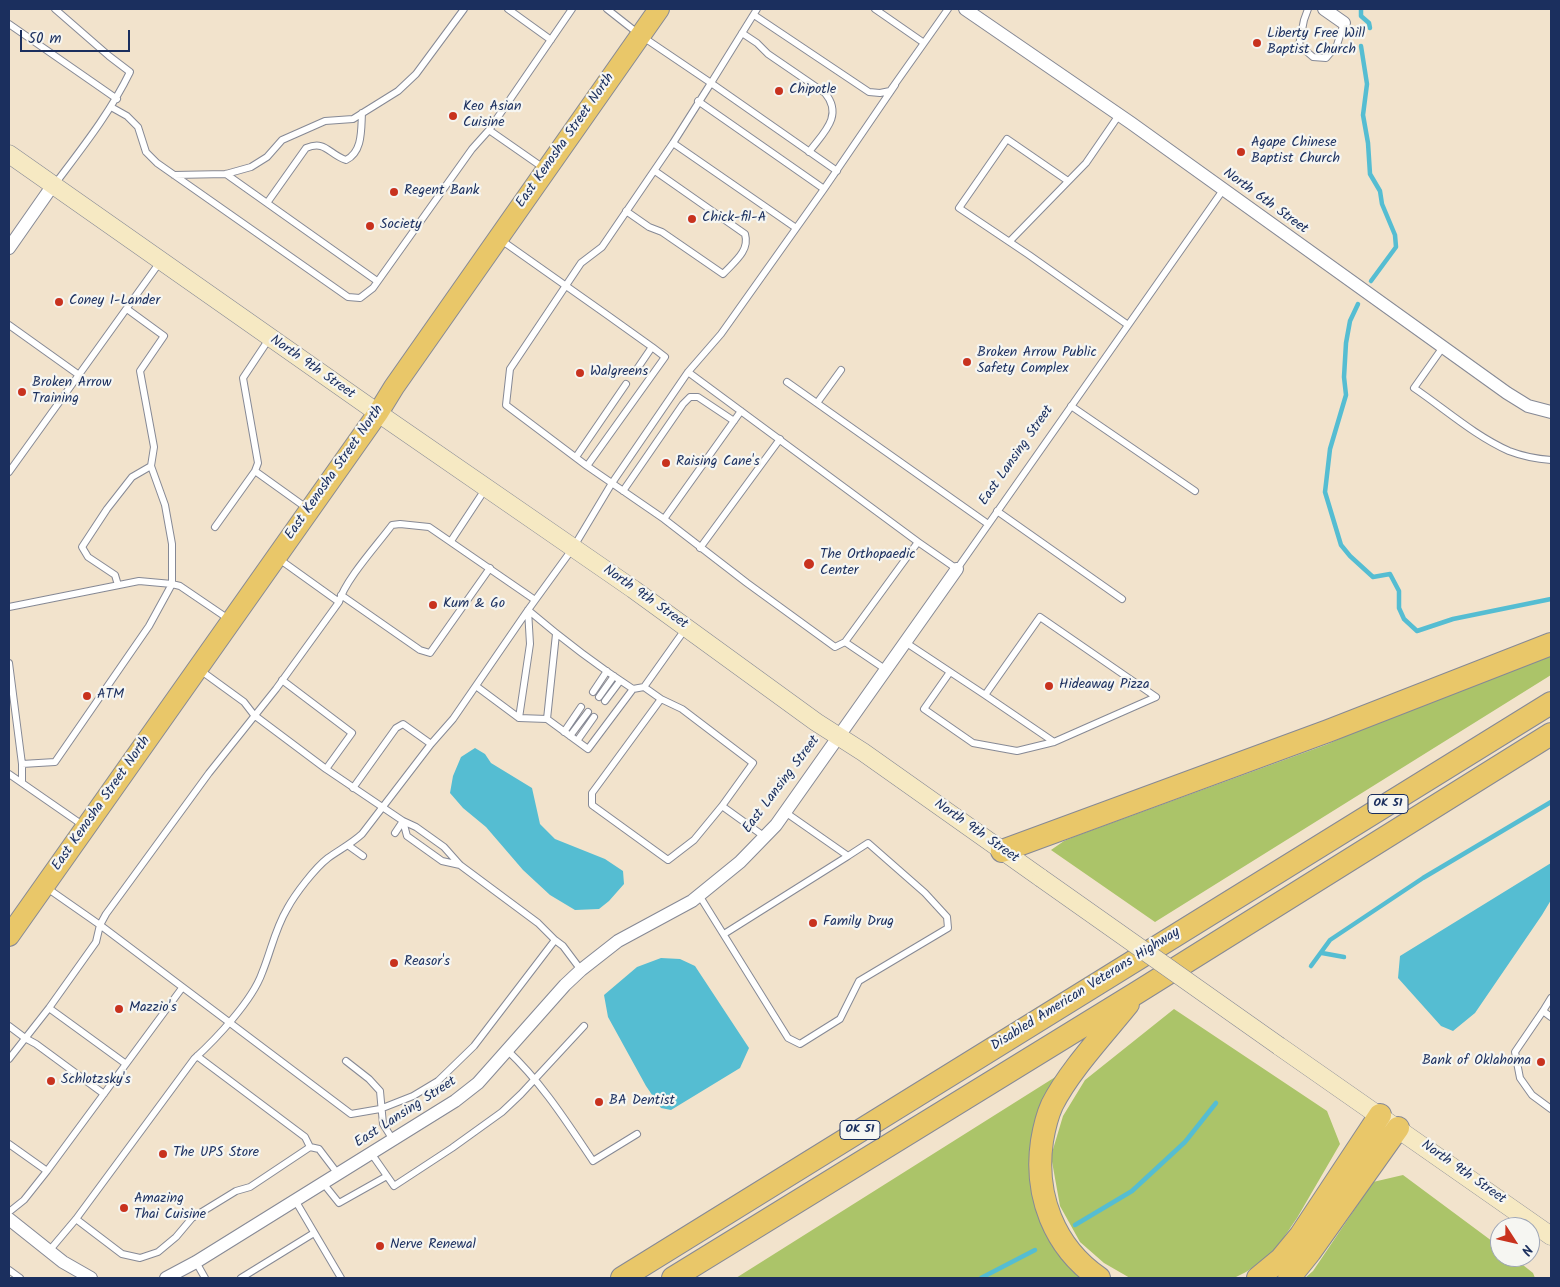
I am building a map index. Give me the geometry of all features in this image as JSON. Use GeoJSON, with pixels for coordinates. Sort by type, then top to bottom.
{"type":"FeatureCollection","features":[{"type":"Feature","properties":{"kind":"highway"},"geometry":{"type":"LineString","coordinates":[[1002,851],[1319,734],[1551,644]]}},
{"type":"Feature","properties":{"kind":"highway","name":"Disabled American Veterans Highway"},"geometry":{"type":"LineString","coordinates":[[622,1278],[1551,703]]}},
{"type":"Feature","properties":{"kind":"highway","name":"Disabled American Veterans Highway"},"geometry":{"type":"LineString","coordinates":[[673,1278],[1138,992],[1551,734]]}},
{"type":"Feature","properties":{"kind":"highway"},"geometry":{"type":"LineString","coordinates":[[1099,1278],[1076,1258],[1064,1243],[1054,1225],[1042,1193],[1040,1154],[1044,1126],[1051,1107],[1061,1089],[1138,992]]}},
{"type":"Feature","properties":{"kind":"highway"},"geometry":{"type":"LineString","coordinates":[[1258,1278],[1281,1258],[1300,1236],[1380,1116]]}},
{"type":"Feature","properties":{"kind":"highway"},"geometry":{"type":"LineString","coordinates":[[1288,1278],[1310,1252],[1398,1128]]}},
{"type":"Feature","properties":{"kind":"main road","name":"East Kenosha Street North"},"geometry":{"type":"LineString","coordinates":[[11,928],[44,886],[378,413],[394,386],[659,9]]}},
{"type":"Feature","properties":{"kind":"main road","name":"North 9th Street"},"geometry":{"type":"LineString","coordinates":[[9,154],[1551,1236]]}},
{"type":"Feature","properties":{"kind":"street","name":"North 6th Street"},"geometry":{"type":"LineString","coordinates":[[965,9],[1119,115],[1514,397],[1528,406],[1551,412]]}},
{"type":"Feature","properties":{"kind":"street"},"geometry":{"type":"LineString","coordinates":[[1324,9],[1344,23]]}},
{"type":"Feature","properties":{"kind":"street"},"geometry":{"type":"LineString","coordinates":[[9,248],[53,185]]}},
{"type":"Feature","properties":{"kind":"street","name":"East Lansing Street"},"geometry":{"type":"LineString","coordinates":[[166,1278],[196,1262],[455,1101],[478,1083],[565,985],[581,970],[618,941],[692,901],[740,862],[765,837],[785,812],[957,569]]}},
{"type":"Feature","properties":{"kind":"street"},"geometry":{"type":"LineString","coordinates":[[9,1219],[62,1262],[91,1278]]}},
{"type":"Feature","properties":{"kind":"lane"},"geometry":{"type":"LineString","coordinates":[[53,185],[87,142],[116,100],[130,72],[55,9]]}},
{"type":"Feature","properties":{"kind":"lane"},"geometry":{"type":"LineString","coordinates":[[174,175],[226,174],[251,167],[267,157],[282,140],[324,121],[353,119],[398,91],[416,74],[464,9]]}},
{"type":"Feature","properties":{"kind":"lane"},"geometry":{"type":"LineString","coordinates":[[508,9],[551,40]]}},
{"type":"Feature","properties":{"kind":"lane"},"geometry":{"type":"LineString","coordinates":[[111,107],[127,116],[138,126],[146,152],[156,163],[348,297],[360,298],[373,288],[472,149],[489,130],[572,9]]}},
{"type":"Feature","properties":{"kind":"lane"},"geometry":{"type":"LineString","coordinates":[[607,9],[640,35],[837,171]]}},
{"type":"Feature","properties":{"kind":"lane"},"geometry":{"type":"LineString","coordinates":[[875,9],[924,43]]}},
{"type":"Feature","properties":{"kind":"lane"},"geometry":{"type":"LineString","coordinates":[[49,1251],[76,1219],[197,1056],[229,1022],[248,998],[262,974],[286,909],[301,888],[327,859],[349,846],[362,834],[430,744],[453,719],[573,548],[612,483],[688,372],[720,334],[837,171],[948,9]]}},
{"type":"Feature","properties":{"kind":"lane"},"geometry":{"type":"LineString","coordinates":[[1308,9],[1299,45],[1313,57],[1326,58],[1337,45],[1344,23]]}},
{"type":"Feature","properties":{"kind":"lane"},"geometry":{"type":"LineString","coordinates":[[895,85],[890,91],[880,94],[869,92],[756,12],[655,171],[602,247],[581,263],[510,369],[506,406],[835,647],[845,642],[918,542]]}},
{"type":"Feature","properties":{"kind":"lane"},"geometry":{"type":"LineString","coordinates":[[9,24],[116,100]]}},
{"type":"Feature","properties":{"kind":"lane"},"geometry":{"type":"LineString","coordinates":[[742,33],[757,43],[768,54],[825,93],[829,99],[833,108],[832,118],[810,152]]}},
{"type":"Feature","properties":{"kind":"lane"},"geometry":{"type":"LineString","coordinates":[[698,101],[824,189]]}},
{"type":"Feature","properties":{"kind":"lane"},"geometry":{"type":"LineString","coordinates":[[266,203],[306,148],[315,144],[322,145],[339,158],[346,160],[353,157],[358,148],[362,113]]}},
{"type":"Feature","properties":{"kind":"lane"},"geometry":{"type":"LineString","coordinates":[[1010,241],[1086,163],[1119,115]]}},
{"type":"Feature","properties":{"kind":"lane"},"geometry":{"type":"LineString","coordinates":[[489,130],[546,170]]}},
{"type":"Feature","properties":{"kind":"lane"},"geometry":{"type":"LineString","coordinates":[[1068,181],[1007,139],[959,208],[1010,241],[1128,325]]}},
{"type":"Feature","properties":{"kind":"lane"},"geometry":{"type":"LineString","coordinates":[[673,143],[796,228]]}},
{"type":"Feature","properties":{"kind":"lane"},"geometry":{"type":"LineString","coordinates":[[626,211],[649,227],[662,232],[723,274],[738,258],[746,246],[745,234],[655,171]]}},
{"type":"Feature","properties":{"kind":"lane"},"geometry":{"type":"LineString","coordinates":[[226,174],[378,281]]}},
{"type":"Feature","properties":{"kind":"lane","name":"East Lansing Street"},"geometry":{"type":"LineString","coordinates":[[957,569],[1223,190]]}},
{"type":"Feature","properties":{"kind":"lane"},"geometry":{"type":"LineString","coordinates":[[498,238],[665,356],[587,466]]}},
{"type":"Feature","properties":{"kind":"lane"},"geometry":{"type":"LineString","coordinates":[[9,472],[161,261]]}},
{"type":"Feature","properties":{"kind":"lane"},"geometry":{"type":"LineString","coordinates":[[22,764],[55,762],[149,626],[172,584],[172,544],[165,505],[151,466],[154,447],[140,371],[164,336],[127,309]]}},
{"type":"Feature","properties":{"kind":"lane"},"geometry":{"type":"LineString","coordinates":[[9,325],[79,375]]}},
{"type":"Feature","properties":{"kind":"lane"},"geometry":{"type":"LineString","coordinates":[[215,527],[255,471],[258,463],[243,378],[270,338]]}},
{"type":"Feature","properties":{"kind":"lane"},"geometry":{"type":"LineString","coordinates":[[637,369],[652,347]]}},
{"type":"Feature","properties":{"kind":"lane"},"geometry":{"type":"LineString","coordinates":[[1443,347],[1414,388],[1490,440],[1510,451],[1551,460]]}},
{"type":"Feature","properties":{"kind":"lane"},"geometry":{"type":"LineString","coordinates":[[817,403],[842,370]]}},
{"type":"Feature","properties":{"kind":"lane"},"geometry":{"type":"LineString","coordinates":[[688,372],[957,569]]}},
{"type":"Feature","properties":{"kind":"lane"},"geometry":{"type":"LineString","coordinates":[[787,382],[988,524]]}},
{"type":"Feature","properties":{"kind":"lane"},"geometry":{"type":"LineString","coordinates":[[576,457],[626,384]]}},
{"type":"Feature","properties":{"kind":"lane"},"geometry":{"type":"LineString","coordinates":[[623,491],[683,404],[690,397],[698,396],[734,421]]}},
{"type":"Feature","properties":{"kind":"lane"},"geometry":{"type":"LineString","coordinates":[[1071,406],[1195,491]]}},
{"type":"Feature","properties":{"kind":"lane"},"geometry":{"type":"LineString","coordinates":[[664,520],[741,411]]}},
{"type":"Feature","properties":{"kind":"lane"},"geometry":{"type":"LineString","coordinates":[[700,548],[780,439]]}},
{"type":"Feature","properties":{"kind":"lane"},"geometry":{"type":"LineString","coordinates":[[118,585],[115,575],[88,557],[82,547],[107,509],[132,477],[151,466]]}},
{"type":"Feature","properties":{"kind":"lane"},"geometry":{"type":"LineString","coordinates":[[255,471],[309,510]]}},
{"type":"Feature","properties":{"kind":"lane"},"geometry":{"type":"LineString","coordinates":[[451,541],[486,488]]}},
{"type":"Feature","properties":{"kind":"lane"},"geometry":{"type":"LineString","coordinates":[[997,512],[1122,599]]}},
{"type":"Feature","properties":{"kind":"lane"},"geometry":{"type":"LineString","coordinates":[[9,1059],[49,1008],[96,942],[100,925],[185,806],[282,680],[392,525],[430,527],[535,600]]}},
{"type":"Feature","properties":{"kind":"lane"},"geometry":{"type":"LineString","coordinates":[[276,557],[420,650],[430,653],[490,568]]}},
{"type":"Feature","properties":{"kind":"lane"},"geometry":{"type":"LineString","coordinates":[[9,607],[140,581],[180,586],[231,621]]}},
{"type":"Feature","properties":{"kind":"lane"},"geometry":{"type":"LineString","coordinates":[[528,610],[556,634],[633,689],[644,687],[687,628]]}},
{"type":"Feature","properties":{"kind":"lane"},"geometry":{"type":"LineString","coordinates":[[519,718],[530,644],[528,610]]}},
{"type":"Feature","properties":{"kind":"lane"},"geometry":{"type":"LineString","coordinates":[[950,672],[924,709],[973,743],[1017,751],[1054,742],[1156,697],[1040,616],[985,695]]}},
{"type":"Feature","properties":{"kind":"lane"},"geometry":{"type":"LineString","coordinates":[[547,719],[556,634]]}},
{"type":"Feature","properties":{"kind":"lane"},"geometry":{"type":"LineString","coordinates":[[845,642],[885,669]]}},
{"type":"Feature","properties":{"kind":"lane"},"geometry":{"type":"LineString","coordinates":[[905,642],[1054,742]]}},
{"type":"Feature","properties":{"kind":"lane"},"geometry":{"type":"LineString","coordinates":[[9,663],[22,764],[22,782]]}},
{"type":"Feature","properties":{"kind":"lane"},"geometry":{"type":"LineString","coordinates":[[198,668],[244,702],[254,714],[326,769],[403,822],[416,827],[444,847],[460,865],[538,923],[563,946],[581,970]]}},
{"type":"Feature","properties":{"kind":"lane"},"geometry":{"type":"LineString","coordinates":[[592,692],[607,672]]}},
{"type":"Feature","properties":{"kind":"lane"},"geometry":{"type":"LineString","coordinates":[[599,697],[614,676]]}},
{"type":"Feature","properties":{"kind":"lane"},"geometry":{"type":"LineString","coordinates":[[282,680],[352,733],[326,769]]}},
{"type":"Feature","properties":{"kind":"lane"},"geometry":{"type":"LineString","coordinates":[[605,702],[620,681]]}},
{"type":"Feature","properties":{"kind":"lane"},"geometry":{"type":"LineString","coordinates":[[476,686],[519,718],[547,719],[588,749],[633,689]]}},
{"type":"Feature","properties":{"kind":"lane"},"geometry":{"type":"LineString","coordinates":[[644,687],[661,700],[682,709],[753,763],[722,806],[694,840],[668,860],[592,805],[592,793],[661,700]]}},
{"type":"Feature","properties":{"kind":"lane"},"geometry":{"type":"LineString","coordinates":[[567,734],[581,707]]}},
{"type":"Feature","properties":{"kind":"lane"},"geometry":{"type":"LineString","coordinates":[[567,734],[588,712]]}},
{"type":"Feature","properties":{"kind":"lane"},"geometry":{"type":"LineString","coordinates":[[576,741],[594,717]]}},
{"type":"Feature","properties":{"kind":"lane"},"geometry":{"type":"LineString","coordinates":[[353,788],[396,728],[403,724],[430,744]]}},
{"type":"Feature","properties":{"kind":"lane"},"geometry":{"type":"LineString","coordinates":[[9,774],[86,827]]}},
{"type":"Feature","properties":{"kind":"lane"},"geometry":{"type":"LineString","coordinates":[[722,806],[765,837]]}},
{"type":"Feature","properties":{"kind":"lane"},"geometry":{"type":"LineString","coordinates":[[785,812],[848,856]]}},
{"type":"Feature","properties":{"kind":"lane"},"geometry":{"type":"LineString","coordinates":[[395,833],[403,822]]}},
{"type":"Feature","properties":{"kind":"lane"},"geometry":{"type":"LineString","coordinates":[[403,822],[408,836],[442,861],[460,865]]}},
{"type":"Feature","properties":{"kind":"lane"},"geometry":{"type":"LineString","coordinates":[[699,895],[788,1038],[800,1044],[840,1019],[859,981],[948,928],[947,917],[925,893],[868,843],[724,934]]}},
{"type":"Feature","properties":{"kind":"lane"},"geometry":{"type":"LineString","coordinates":[[349,846],[363,856]]}},
{"type":"Feature","properties":{"kind":"lane"},"geometry":{"type":"LineString","coordinates":[[44,886],[100,925],[351,1114],[380,1109],[413,1096],[438,1081],[474,1046],[555,940]]}},
{"type":"Feature","properties":{"kind":"lane"},"geometry":{"type":"LineString","coordinates":[[9,1212],[24,1200],[47,1171],[182,988]]}},
{"type":"Feature","properties":{"kind":"lane"},"geometry":{"type":"LineString","coordinates":[[1551,998],[1515,1052],[1520,1078],[1532,1095],[1551,1109]]}},
{"type":"Feature","properties":{"kind":"lane"},"geometry":{"type":"LineString","coordinates":[[49,1008],[126,1064]]}},
{"type":"Feature","properties":{"kind":"lane"},"geometry":{"type":"LineString","coordinates":[[1543,1012],[1551,1017]]}},
{"type":"Feature","properties":{"kind":"lane"},"geometry":{"type":"LineString","coordinates":[[9,1026],[104,1094]]}},
{"type":"Feature","properties":{"kind":"lane"},"geometry":{"type":"LineString","coordinates":[[371,1153],[394,1186],[502,1112],[522,1094],[584,1026]]}},
{"type":"Feature","properties":{"kind":"lane"},"geometry":{"type":"LineString","coordinates":[[507,1050],[536,1078],[593,1161],[637,1134]]}},
{"type":"Feature","properties":{"kind":"lane"},"geometry":{"type":"LineString","coordinates":[[197,1056],[304,1137],[310,1147]]}},
{"type":"Feature","properties":{"kind":"lane"},"geometry":{"type":"LineString","coordinates":[[346,1061],[369,1079],[380,1091],[382,1124],[393,1140]]}},
{"type":"Feature","properties":{"kind":"lane"},"geometry":{"type":"LineString","coordinates":[[9,1144],[47,1171]]}},
{"type":"Feature","properties":{"kind":"lane"},"geometry":{"type":"LineString","coordinates":[[76,1219],[122,1254],[140,1258],[158,1252],[176,1237],[192,1218],[236,1191],[250,1187],[310,1147],[319,1149],[338,1174]]}},
{"type":"Feature","properties":{"kind":"lane"},"geometry":{"type":"LineString","coordinates":[[323,1183],[339,1203],[387,1176]]}},
{"type":"Feature","properties":{"kind":"lane"},"geometry":{"type":"LineString","coordinates":[[295,1200],[341,1278]]}},
{"type":"Feature","properties":{"kind":"lane"},"geometry":{"type":"LineString","coordinates":[[241,1278],[314,1233]]}},
{"type":"Feature","properties":{"kind":"lane"},"geometry":{"type":"LineString","coordinates":[[196,1262],[205,1278]]}},
{"type":"Feature","properties":{"kind":"lane"},"geometry":{"type":"LineString","coordinates":[[9,1270],[20,1278]]}},
{"type":"Feature","properties":{"kind":"green space"},"geometry":{"type":"Polygon","coordinates":[[[1551,654],[1551,675],[1155,922],[1051,850],[1064,841],[1076,836],[1328,744],[1408,708],[1551,654]]]}},
{"type":"Feature","properties":{"kind":"green space"},"geometry":{"type":"Polygon","coordinates":[[[1174,1009],[1327,1111],[1340,1144],[1297,1218],[1278,1246],[1262,1261],[1234,1278],[1130,1278],[1104,1263],[1080,1242],[1060,1206],[1051,1156],[1063,1116],[1085,1080],[1174,1009]]]}},
{"type":"Feature","properties":{"kind":"green space"},"geometry":{"type":"Polygon","coordinates":[[[1068,1069],[1033,1161],[1089,1278],[736,1278],[1068,1069]]]}},
{"type":"Feature","properties":{"kind":"green space"},"geometry":{"type":"Polygon","coordinates":[[[1403,1175],[1490,1240],[1490,1267],[1526,1267],[1533,1273],[1535,1278],[1305,1278],[1313,1271],[1373,1182],[1403,1175]]]}},
{"type":"Feature","properties":{"kind":"water"},"geometry":{"type":"Polygon","coordinates":[[[475,748],[485,754],[491,763],[532,788],[540,824],[555,839],[605,859],[623,871],[624,884],[609,901],[599,909],[575,910],[550,895],[523,870],[486,827],[463,808],[450,793],[453,776],[461,757],[475,748]]]}},
{"type":"Feature","properties":{"kind":"water"},"geometry":{"type":"Polygon","coordinates":[[[1551,863],[1551,900],[1542,915],[1475,1013],[1453,1031],[1441,1026],[1398,978],[1400,956],[1551,863]]]}},
{"type":"Feature","properties":{"kind":"water"},"geometry":{"type":"Polygon","coordinates":[[[661,958],[680,959],[695,966],[749,1048],[740,1068],[671,1110],[661,1108],[646,1086],[608,1017],[604,995],[637,967],[661,958]]]}},
{"type":"Feature","properties":{"kind":"waterway"},"geometry":{"type":"LineString","coordinates":[[1361,9],[1361,16],[1369,23],[1370,28]]}},
{"type":"Feature","properties":{"kind":"waterway"},"geometry":{"type":"LineString","coordinates":[[1361,46],[1367,84],[1363,115],[1368,143],[1370,174],[1380,191],[1382,204],[1395,235],[1396,247],[1371,281]]}},
{"type":"Feature","properties":{"kind":"waterway"},"geometry":{"type":"LineString","coordinates":[[1358,304],[1350,321],[1346,343],[1344,377],[1346,395],[1330,449],[1325,492],[1341,545],[1373,577],[1390,574],[1399,591],[1399,608],[1404,619],[1417,631],[1453,619],[1551,599]]}},
{"type":"Feature","properties":{"kind":"waterway"},"geometry":{"type":"LineString","coordinates":[[1311,966],[1330,940],[1423,878],[1551,802]]}},
{"type":"Feature","properties":{"kind":"waterway"},"geometry":{"type":"LineString","coordinates":[[1322,953],[1344,957]]}},
{"type":"Feature","properties":{"kind":"waterway"},"geometry":{"type":"LineString","coordinates":[[1075,1225],[1132,1191],[1185,1142],[1216,1103]]}},
{"type":"Feature","properties":{"kind":"waterway"},"geometry":{"type":"LineString","coordinates":[[981,1278],[1035,1250]]}},
{"type":"Feature","properties":{"kind":"place","name":"Liberty Free Will Baptist Church"},"geometry":{"type":"Point","coordinates":[1257,43]}},
{"type":"Feature","properties":{"kind":"place","name":"Chipotle"},"geometry":{"type":"Point","coordinates":[779,91]}},
{"type":"Feature","properties":{"kind":"place","name":"Keo Asian Cuisine"},"geometry":{"type":"Point","coordinates":[453,116]}},
{"type":"Feature","properties":{"kind":"place","name":"Agape Chinese Baptist Church"},"geometry":{"type":"Point","coordinates":[1241,152]}},
{"type":"Feature","properties":{"kind":"place","name":"Regent Bank"},"geometry":{"type":"Point","coordinates":[394,192]}},
{"type":"Feature","properties":{"kind":"place","name":"Chick-fil-A"},"geometry":{"type":"Point","coordinates":[692,219]}},
{"type":"Feature","properties":{"kind":"place","name":"Society"},"geometry":{"type":"Point","coordinates":[370,226]}},
{"type":"Feature","properties":{"kind":"place","name":"Coney I-Lander"},"geometry":{"type":"Point","coordinates":[59,302]}},
{"type":"Feature","properties":{"kind":"place","name":"Broken Arrow Public Safety Complex"},"geometry":{"type":"Point","coordinates":[967,362]}},
{"type":"Feature","properties":{"kind":"place","name":"Walgreens"},"geometry":{"type":"Point","coordinates":[580,373]}},
{"type":"Feature","properties":{"kind":"place","name":"Broken Arrow Training"},"geometry":{"type":"Point","coordinates":[22,392]}},
{"type":"Feature","properties":{"kind":"place","name":"Raising Cane's"},"geometry":{"type":"Point","coordinates":[666,463]}},
{"type":"Feature","properties":{"kind":"place","name":"The Orthopaedic Center"},"geometry":{"type":"Point","coordinates":[809,564]}},
{"type":"Feature","properties":{"kind":"place","name":"Kum & Go"},"geometry":{"type":"Point","coordinates":[433,605]}},
{"type":"Feature","properties":{"kind":"place","name":"Hideaway Pizza"},"geometry":{"type":"Point","coordinates":[1049,686]}},
{"type":"Feature","properties":{"kind":"place","name":"ATM"},"geometry":{"type":"Point","coordinates":[87,696]}},
{"type":"Feature","properties":{"kind":"place","name":"Family Drug"},"geometry":{"type":"Point","coordinates":[813,923]}},
{"type":"Feature","properties":{"kind":"place","name":"Reasor's"},"geometry":{"type":"Point","coordinates":[394,963]}},
{"type":"Feature","properties":{"kind":"place","name":"Mazzio's"},"geometry":{"type":"Point","coordinates":[119,1009]}},
{"type":"Feature","properties":{"kind":"place","name":"Bank of Oklahoma"},"geometry":{"type":"Point","coordinates":[1541,1062]}},
{"type":"Feature","properties":{"kind":"place","name":"Schlotzsky's"},"geometry":{"type":"Point","coordinates":[51,1081]}},
{"type":"Feature","properties":{"kind":"place","name":"BA Dentist"},"geometry":{"type":"Point","coordinates":[599,1102]}},
{"type":"Feature","properties":{"kind":"place","name":"The UPS Store"},"geometry":{"type":"Point","coordinates":[163,1154]}},
{"type":"Feature","properties":{"kind":"place","name":"Amazing Thai Cuisine"},"geometry":{"type":"Point","coordinates":[124,1208]}},
{"type":"Feature","properties":{"kind":"place","name":"Nerve Renewal"},"geometry":{"type":"Point","coordinates":[380,1246]}}]}
